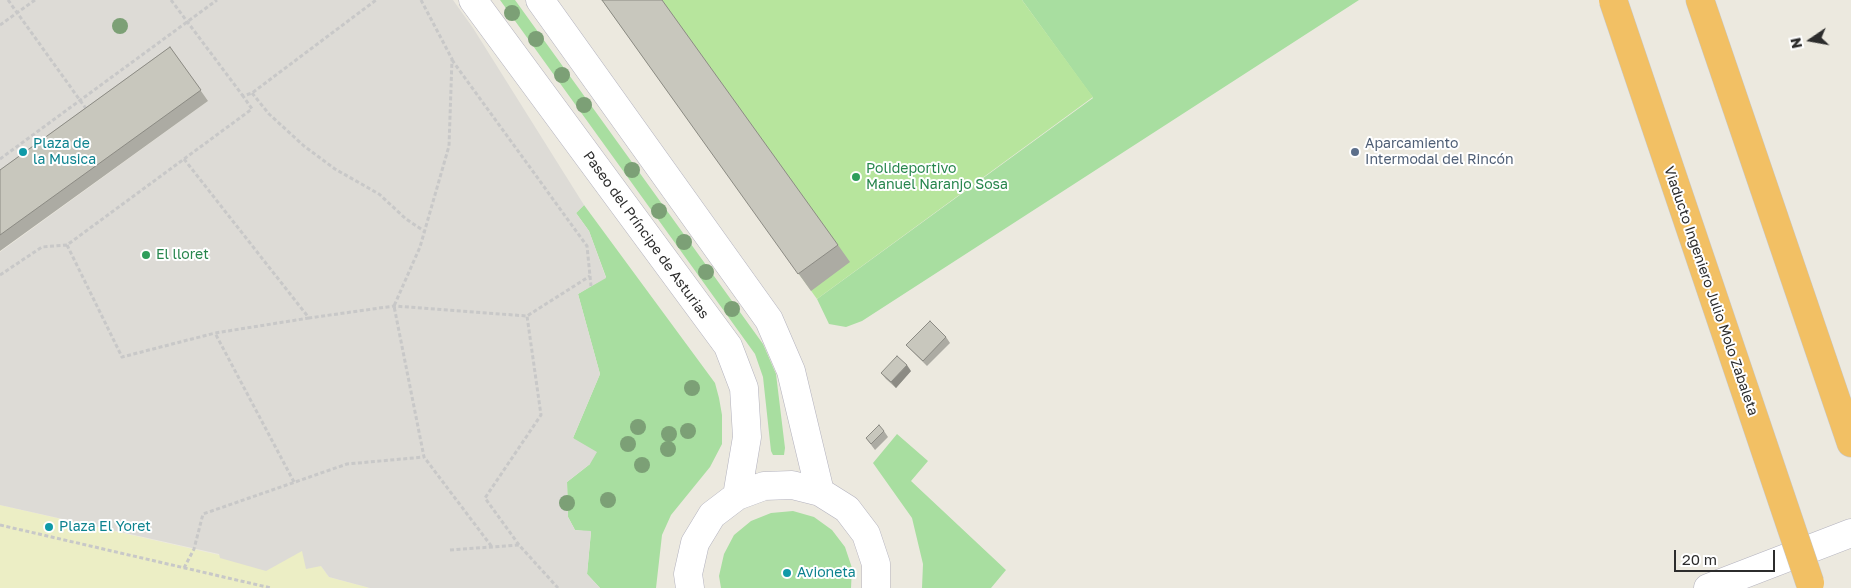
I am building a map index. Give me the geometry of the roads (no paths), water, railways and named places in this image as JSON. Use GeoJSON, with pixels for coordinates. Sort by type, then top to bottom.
{"type":"FeatureCollection","features":[{"type":"Feature","properties":{"kind":"highway","name":"Viaducto Ingeniero Julio Molo Zabaleta"},"geometry":{"type":"LineString","coordinates":[[1612,0],[1811,585]]}},
{"type":"Feature","properties":{"kind":"highway"},"geometry":{"type":"LineString","coordinates":[[1700,0],[1851,443]]}},
{"type":"Feature","properties":{"kind":"street","name":"Paseo del Príncipe de Asturias"},"geometry":{"type":"LineString","coordinates":[[473,0],[728,346],[744,388],[747,437],[737,496]]}},
{"type":"Feature","properties":{"kind":"street"},"geometry":{"type":"LineString","coordinates":[[540,0],[769,320],[791,371],[820,492]]}},
{"type":"Feature","properties":{"kind":"street"},"geometry":{"type":"LineString","coordinates":[[690,588],[688,574],[695,543],[712,516],[737,496],[764,486],[792,485],[820,492],[847,509],[866,534],[876,564],[876,588]]}},
{"type":"Feature","properties":{"kind":"street"},"geometry":{"type":"LineString","coordinates":[[1708,588],[1851,533]]}},
{"type":"Feature","properties":{"kind":"place","name":"Plaza de la Musica"},"geometry":{"type":"Point","coordinates":[23,152]}},
{"type":"Feature","properties":{"kind":"place","name":"Aparcamiento Intermodal del Rincón"},"geometry":{"type":"Point","coordinates":[1355,152]}},
{"type":"Feature","properties":{"kind":"place","name":"Polideportivo Manuel Naranjo Sosa"},"geometry":{"type":"Point","coordinates":[856,177]}},
{"type":"Feature","properties":{"kind":"place","name":"El lloret"},"geometry":{"type":"Point","coordinates":[146,255]}},
{"type":"Feature","properties":{"kind":"place","name":"Plaza El Yoret"},"geometry":{"type":"Point","coordinates":[49,527]}},
{"type":"Feature","properties":{"kind":"place","name":"Avioneta"},"geometry":{"type":"Point","coordinates":[787,573]}}]}
